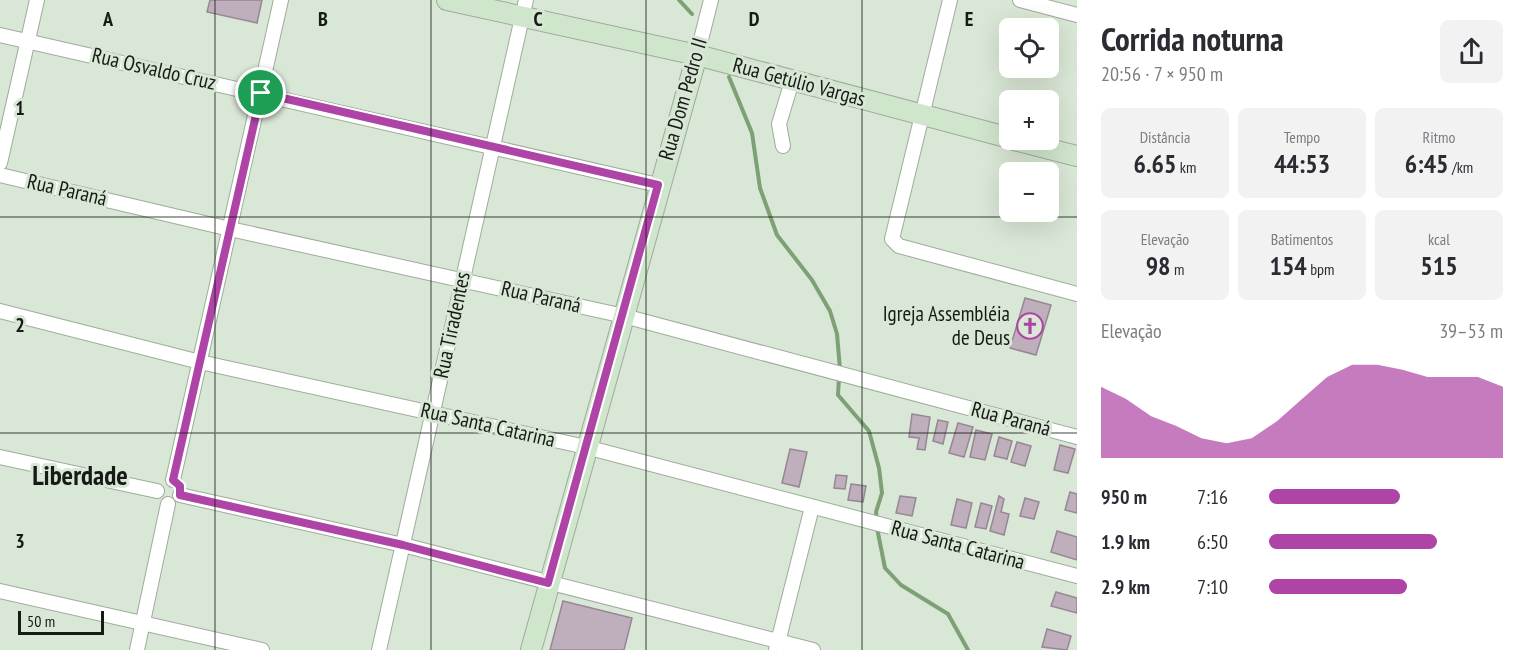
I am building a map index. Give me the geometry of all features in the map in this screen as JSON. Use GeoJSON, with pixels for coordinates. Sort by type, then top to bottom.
{"type":"FeatureCollection","features":[{"type":"Feature","properties":{"kind":"street"},"geometry":{"type":"LineString","coordinates":[[0,164],[37,0]]}},
{"type":"Feature","properties":{"kind":"street"},"geometry":{"type":"LineString","coordinates":[[173,480],[281,0]]}},
{"type":"Feature","properties":{"kind":"street","name":"Rua Getúlio Vargas"},"geometry":{"type":"LineString","coordinates":[[447,0],[524,9],[999,135]]}},
{"type":"Feature","properties":{"kind":"street","name":"Rua Dom Pedro II"},"geometry":{"type":"LineString","coordinates":[[531,650],[711,0]]}},
{"type":"Feature","properties":{"kind":"street"},"geometry":{"type":"LineString","coordinates":[[950,0],[892,233],[894,242],[900,246],[1077,294]]}},
{"type":"Feature","properties":{"kind":"street"},"geometry":{"type":"LineString","coordinates":[[1020,0],[1077,15]]}},
{"type":"Feature","properties":{"kind":"street","name":"Rua Tiradentes"},"geometry":{"type":"LineString","coordinates":[[379,650],[524,9]]}},
{"type":"Feature","properties":{"kind":"street","name":"Rua Osvaldo Cruz"},"geometry":{"type":"LineString","coordinates":[[0,35],[492,145],[658,185]]}},
{"type":"Feature","properties":{"kind":"street"},"geometry":{"type":"LineString","coordinates":[[783,146],[779,124],[792,81]]}},
{"type":"Feature","properties":{"kind":"street"},"geometry":{"type":"LineString","coordinates":[[1053,150],[1077,156]]}},
{"type":"Feature","properties":{"kind":"street","name":"Rua Paraná"},"geometry":{"type":"LineString","coordinates":[[0,175],[230,229],[624,316],[1077,437]]}},
{"type":"Feature","properties":{"kind":"street","name":"Rua Santa Catarina"},"geometry":{"type":"LineString","coordinates":[[0,311],[200,362],[586,447],[1077,576]]}},
{"type":"Feature","properties":{"kind":"street"},"geometry":{"type":"LineString","coordinates":[[0,457],[157,491]]}},
{"type":"Feature","properties":{"kind":"street"},"geometry":{"type":"LineString","coordinates":[[164,480],[173,480],[180,486],[180,495],[175,502],[168,504],[159,499],[157,491],[164,480]]}},
{"type":"Feature","properties":{"kind":"street"},"geometry":{"type":"LineString","coordinates":[[180,495],[403,545],[777,645],[813,650]]}},
{"type":"Feature","properties":{"kind":"street"},"geometry":{"type":"LineString","coordinates":[[137,650],[168,504]]}},
{"type":"Feature","properties":{"kind":"street"},"geometry":{"type":"LineString","coordinates":[[777,645],[812,507]]}},
{"type":"Feature","properties":{"kind":"street"},"geometry":{"type":"LineString","coordinates":[[0,591],[262,650]]}},
{"type":"Feature","properties":{"kind":"building"},"geometry":{"type":"Polygon","coordinates":[[[210,0],[262,0],[257,23],[207,12],[210,0]]]}},
{"type":"Feature","properties":{"kind":"building","name":"Igreja Assembléia de Deus"},"geometry":{"type":"Polygon","coordinates":[[[1025,298],[1051,305],[1036,355],[1010,348],[1025,298]]]}},
{"type":"Feature","properties":{"kind":"building"},"geometry":{"type":"Polygon","coordinates":[[[912,414],[930,417],[925,450],[917,449],[919,438],[909,437],[912,414]]]}},
{"type":"Feature","properties":{"kind":"building"},"geometry":{"type":"Polygon","coordinates":[[[938,420],[948,422],[943,444],[933,441],[938,420]]]}},
{"type":"Feature","properties":{"kind":"building"},"geometry":{"type":"Polygon","coordinates":[[[958,423],[973,427],[964,457],[949,453],[958,423]]]}},
{"type":"Feature","properties":{"kind":"building"},"geometry":{"type":"Polygon","coordinates":[[[976,430],[992,434],[985,460],[970,457],[976,430]]]}},
{"type":"Feature","properties":{"kind":"building"},"geometry":{"type":"Polygon","coordinates":[[[999,437],[1012,441],[1007,459],[994,456],[999,437]]]}},
{"type":"Feature","properties":{"kind":"building"},"geometry":{"type":"Polygon","coordinates":[[[1017,442],[1031,446],[1025,466],[1011,462],[1017,442]]]}},
{"type":"Feature","properties":{"kind":"building"},"geometry":{"type":"Polygon","coordinates":[[[1060,445],[1075,449],[1068,473],[1054,470],[1060,445]]]}},
{"type":"Feature","properties":{"kind":"building"},"geometry":{"type":"Polygon","coordinates":[[[790,449],[807,452],[799,487],[782,483],[790,449]]]}},
{"type":"Feature","properties":{"kind":"building"},"geometry":{"type":"Polygon","coordinates":[[[836,475],[847,476],[845,489],[834,488],[836,475]]]}},
{"type":"Feature","properties":{"kind":"building"},"geometry":{"type":"Polygon","coordinates":[[[851,484],[866,486],[863,502],[848,500],[851,484]]]}},
{"type":"Feature","properties":{"kind":"building"},"geometry":{"type":"Polygon","coordinates":[[[1070,492],[1077,494],[1077,513],[1065,510],[1070,492]]]}},
{"type":"Feature","properties":{"kind":"building"},"geometry":{"type":"Polygon","coordinates":[[[900,496],[916,498],[912,516],[896,513],[900,496]]]}},
{"type":"Feature","properties":{"kind":"building"},"geometry":{"type":"Polygon","coordinates":[[[999,496],[1004,499],[1001,512],[1009,514],[1004,535],[990,531],[999,496]]]}},
{"type":"Feature","properties":{"kind":"building"},"geometry":{"type":"Polygon","coordinates":[[[1025,498],[1039,502],[1034,519],[1020,516],[1025,498]]]}},
{"type":"Feature","properties":{"kind":"building"},"geometry":{"type":"Polygon","coordinates":[[[957,499],[972,503],[966,528],[951,525],[957,499]]]}},
{"type":"Feature","properties":{"kind":"building"},"geometry":{"type":"Polygon","coordinates":[[[981,503],[992,506],[986,529],[975,527],[981,503]]]}},
{"type":"Feature","properties":{"kind":"building"},"geometry":{"type":"Polygon","coordinates":[[[1057,531],[1077,537],[1077,560],[1051,552],[1057,531]]]}},
{"type":"Feature","properties":{"kind":"building"},"geometry":{"type":"Polygon","coordinates":[[[1056,592],[1077,598],[1077,613],[1051,606],[1056,592]]]}},
{"type":"Feature","properties":{"kind":"building"},"geometry":{"type":"Polygon","coordinates":[[[563,601],[632,618],[624,650],[550,650],[563,601]]]}},
{"type":"Feature","properties":{"kind":"building"},"geometry":{"type":"Polygon","coordinates":[[[1047,629],[1071,636],[1067,650],[1042,647],[1047,629]]]}},
{"type":"Feature","properties":{"kind":"waterway"},"geometry":{"type":"LineString","coordinates":[[679,0],[692,14]]}},
{"type":"Feature","properties":{"kind":"waterway"},"geometry":{"type":"LineString","coordinates":[[729,77],[752,133],[760,188],[777,235],[812,280],[830,311],[837,334],[840,369]]}},
{"type":"Feature","properties":{"kind":"waterway"},"geometry":{"type":"LineString","coordinates":[[839,377],[838,395],[869,431],[879,468],[882,493],[876,512],[877,520]]}},
{"type":"Feature","properties":{"kind":"waterway"},"geometry":{"type":"LineString","coordinates":[[877,528],[885,568],[901,585],[948,614],[968,650]]}},
{"type":"Feature","properties":{"kind":"place","name":"Igreja Assembléia de Deus"},"geometry":{"type":"Point","coordinates":[1030,326]}},
{"type":"Feature","properties":{"kind":"district","name":"Liberdade"},"geometry":{"type":"Point","coordinates":[80,476]}},
{"type":"Feature","properties":{"kind":"route"},"geometry":{"type":"LineString","coordinates":[[261,93],[658,185],[624,316],[548,583],[403,545],[180,495],[180,486],[173,480],[261,93]]}}]}
